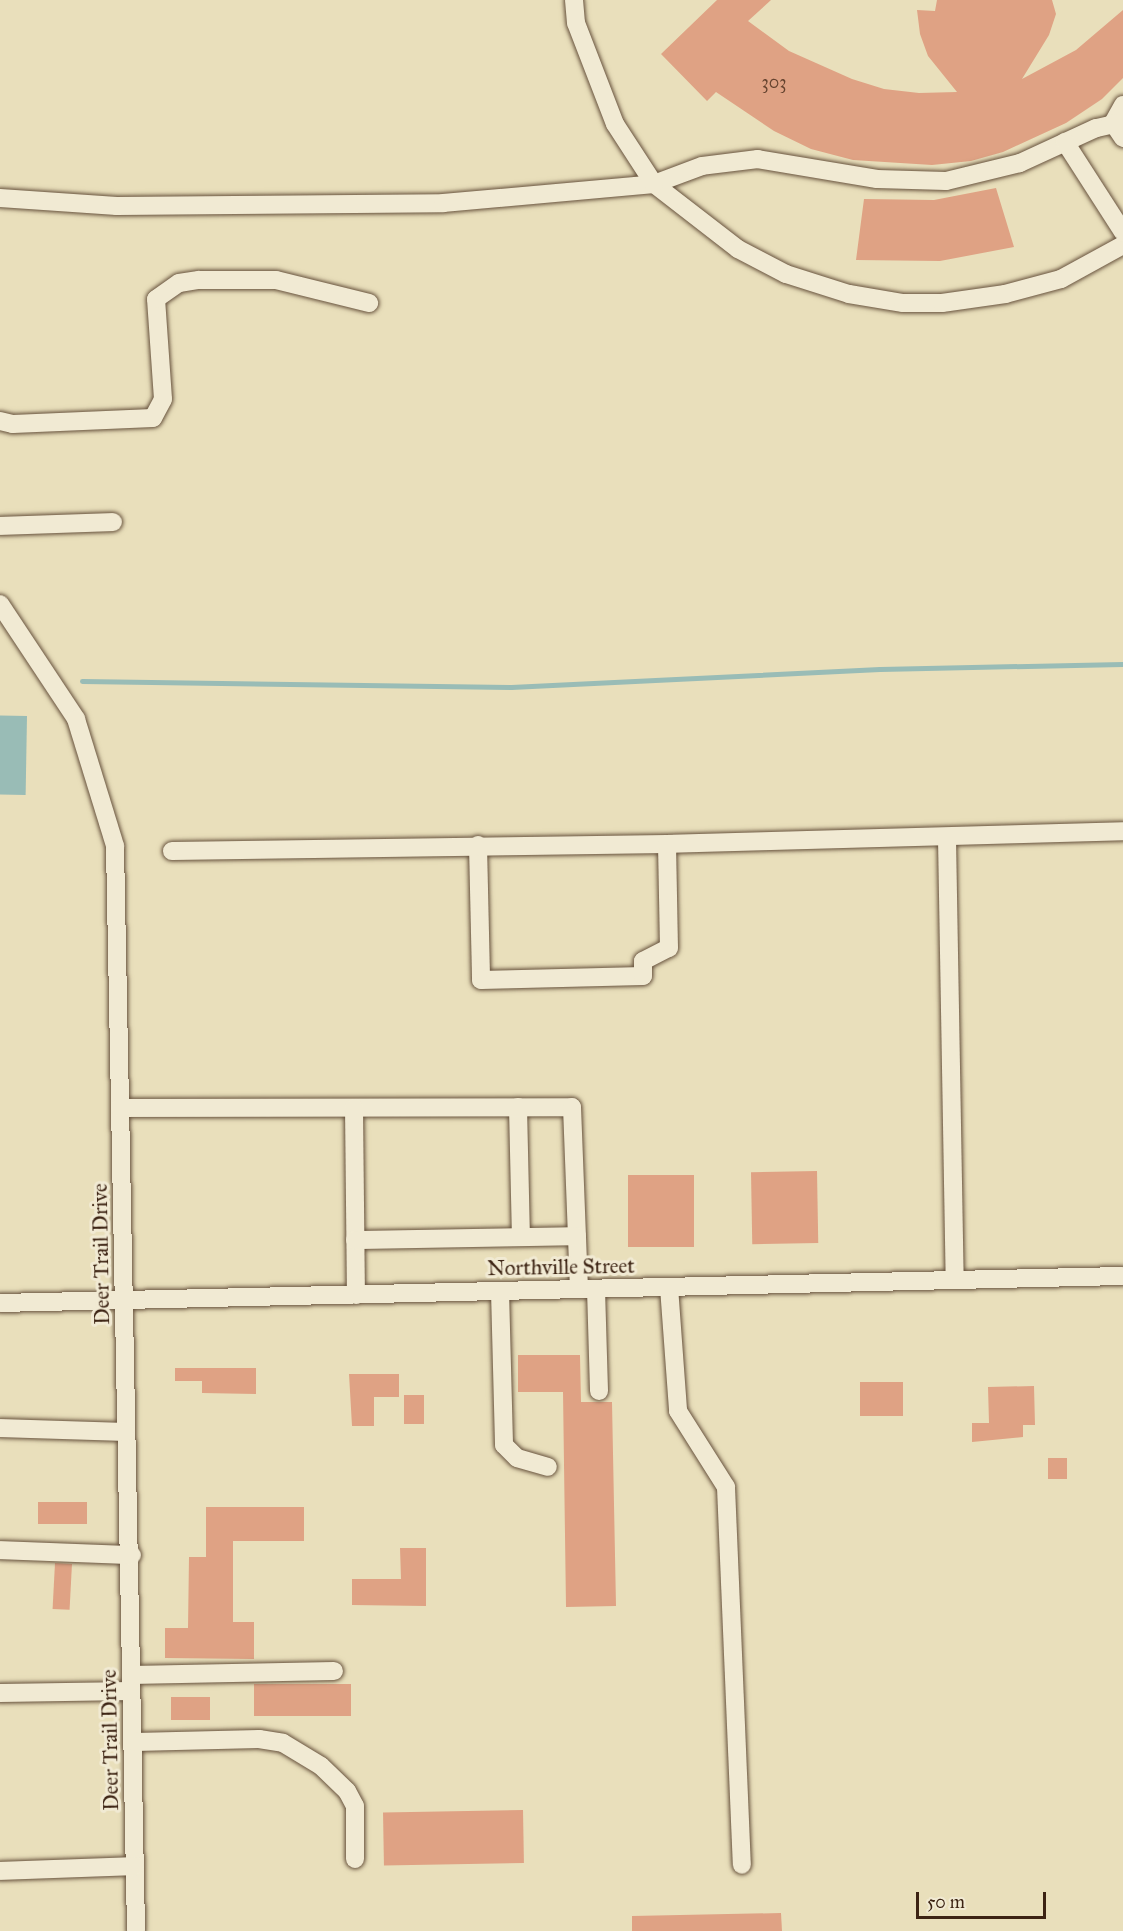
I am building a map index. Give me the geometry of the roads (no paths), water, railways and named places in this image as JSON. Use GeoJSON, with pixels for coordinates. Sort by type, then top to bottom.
{"type":"FeatureCollection","features":[{"type":"Feature","properties":{"kind":"street"},"geometry":{"type":"LineString","coordinates":[[574,0],[576,23],[615,124],[654,184],[738,249],[786,274],[849,294],[903,303],[942,303],[1016,291],[1061,279],[1123,245]]}},
{"type":"Feature","properties":{"kind":"street"},"geometry":{"type":"LineString","coordinates":[[0,198],[117,206],[443,203],[654,184],[702,165],[758,159],[877,179],[946,181],[1020,163],[1065,142],[1120,127],[1123,105]]}},
{"type":"Feature","properties":{"kind":"street"},"geometry":{"type":"LineString","coordinates":[[1065,142],[1123,232]]}},
{"type":"Feature","properties":{"kind":"street"},"geometry":{"type":"LineString","coordinates":[[0,421],[13,424],[153,418],[163,399],[156,299],[179,284],[200,280],[276,280],[369,303]]}},
{"type":"Feature","properties":{"kind":"street"},"geometry":{"type":"LineString","coordinates":[[0,526],[113,522]]}},
{"type":"Feature","properties":{"kind":"street","name":"Deer Trail Drive"},"geometry":{"type":"LineString","coordinates":[[0,604],[76,719],[115,846],[125,1301],[125,1432],[132,1555],[131,1683],[135,1742],[136,1931]]}},
{"type":"Feature","properties":{"kind":"street"},"geometry":{"type":"LineString","coordinates":[[172,852],[947,838],[1123,831]]}},
{"type":"Feature","properties":{"kind":"street"},"geometry":{"type":"LineString","coordinates":[[947,838],[955,1280]]}},
{"type":"Feature","properties":{"kind":"street"},"geometry":{"type":"LineString","coordinates":[[478,845],[481,980],[643,976],[643,961],[669,948],[667,844]]}},
{"type":"Feature","properties":{"kind":"street"},"geometry":{"type":"LineString","coordinates":[[518,1107],[521,1237]]}},
{"type":"Feature","properties":{"kind":"street"},"geometry":{"type":"LineString","coordinates":[[120,1108],[572,1107],[577,1236],[588,1289],[599,1390]]}},
{"type":"Feature","properties":{"kind":"street"},"geometry":{"type":"LineString","coordinates":[[354,1108],[356,1295]]}},
{"type":"Feature","properties":{"kind":"street"},"geometry":{"type":"LineString","coordinates":[[355,1239],[577,1236]]}},
{"type":"Feature","properties":{"kind":"street","name":"Northville Street"},"geometry":{"type":"LineString","coordinates":[[0,1303],[1123,1276]]}},
{"type":"Feature","properties":{"kind":"street"},"geometry":{"type":"LineString","coordinates":[[669,1287],[678,1411],[726,1487],[742,1865]]}},
{"type":"Feature","properties":{"kind":"street"},"geometry":{"type":"LineString","coordinates":[[500,1291],[504,1445],[517,1458],[548,1467]]}},
{"type":"Feature","properties":{"kind":"street"},"geometry":{"type":"LineString","coordinates":[[0,1428],[125,1432]]}},
{"type":"Feature","properties":{"kind":"street"},"geometry":{"type":"LineString","coordinates":[[0,1550],[132,1555]]}},
{"type":"Feature","properties":{"kind":"street"},"geometry":{"type":"LineString","coordinates":[[0,1693],[334,1671]]}},
{"type":"Feature","properties":{"kind":"street"},"geometry":{"type":"LineString","coordinates":[[135,1742],[259,1739],[283,1743],[321,1766],[347,1791],[355,1806],[355,1859]]}},
{"type":"Feature","properties":{"kind":"street"},"geometry":{"type":"LineString","coordinates":[[0,1871],[135,1866]]}},
{"type":"Feature","properties":{"kind":"water"},"geometry":{"type":"Polygon","coordinates":[[[0,716],[27,716],[26,795],[0,795],[0,716]]]}},
{"type":"Feature","properties":{"kind":"waterway"},"geometry":{"type":"LineString","coordinates":[[82,681],[511,687],[880,669],[1123,664]]}}]}
